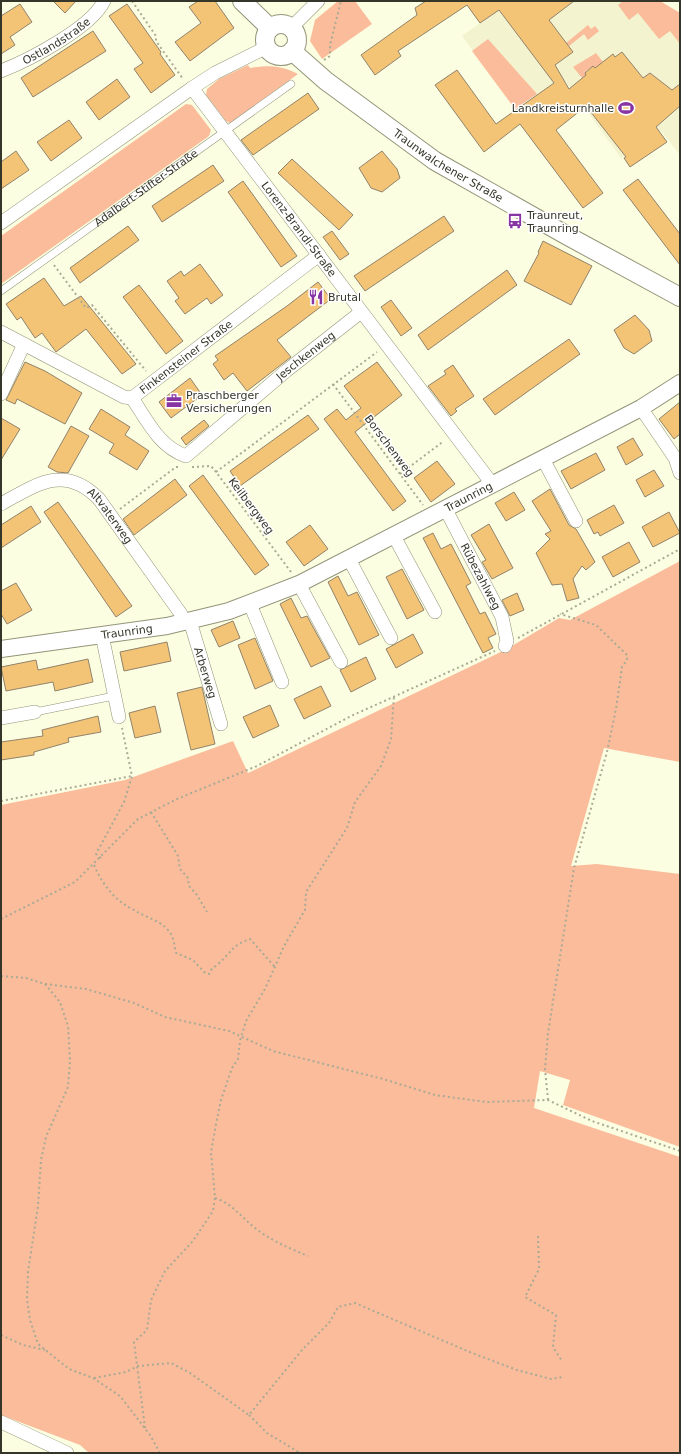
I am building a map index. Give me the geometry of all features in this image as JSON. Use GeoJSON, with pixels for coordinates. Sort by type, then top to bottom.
{"type":"FeatureCollection","features":[{"type":"Feature","properties":{"kind":"main road"},"geometry":{"type":"LineString","coordinates":[[242,1],[270,28]]}},
{"type":"Feature","properties":{"kind":"main road"},"geometry":{"type":"LineString","coordinates":[[283,24],[291,28],[295,32],[297,42],[292,51],[288,54],[279,55],[270,51],[267,47],[266,37],[270,28],[283,24]]}},
{"type":"Feature","properties":{"kind":"main road","name":"Traunwalchener Straße"},"geometry":{"type":"LineString","coordinates":[[292,51],[326,81],[436,161],[546,224],[680,297]]}},
{"type":"Feature","properties":{"kind":"street","name":"Ostlandstraße"},"geometry":{"type":"LineString","coordinates":[[1,72],[19,64],[63,39],[88,19],[104,1]]}},
{"type":"Feature","properties":{"kind":"street"},"geometry":{"type":"LineString","coordinates":[[291,28],[318,1]]}},
{"type":"Feature","properties":{"kind":"street"},"geometry":{"type":"LineString","coordinates":[[1,224],[191,89],[216,73],[267,47]]}},
{"type":"Feature","properties":{"kind":"street","name":"Lorenz-Brandl-Straße"},"geometry":{"type":"LineString","coordinates":[[191,89],[493,485]]}},
{"type":"Feature","properties":{"kind":"street","name":"Finkensteiner Straße"},"geometry":{"type":"LineString","coordinates":[[1,332],[124,397],[132,398],[319,256]]}},
{"type":"Feature","properties":{"kind":"street","name":"Jeschkenweg"},"geometry":{"type":"LineString","coordinates":[[132,398],[164,444],[175,452],[186,456],[286,371],[361,312]]}},
{"type":"Feature","properties":{"kind":"street"},"geometry":{"type":"LineString","coordinates":[[1,394],[24,344]]}},
{"type":"Feature","properties":{"kind":"street","name":"Traunring"},"geometry":{"type":"LineString","coordinates":[[1,648],[186,622],[250,604],[299,584],[439,514],[641,408],[680,383]]}},
{"type":"Feature","properties":{"kind":"street"},"geometry":{"type":"LineString","coordinates":[[641,408],[675,458],[680,473]]}},
{"type":"Feature","properties":{"kind":"street"},"geometry":{"type":"LineString","coordinates":[[543,459],[576,520]]}},
{"type":"Feature","properties":{"kind":"street","name":"Altvaterweg"},"geometry":{"type":"LineString","coordinates":[[1,504],[46,481],[58,479],[69,480],[93,492],[186,622]]}},
{"type":"Feature","properties":{"kind":"street","name":"Rübezahlweg"},"geometry":{"type":"LineString","coordinates":[[439,514],[502,617],[507,641],[504,646]]}},
{"type":"Feature","properties":{"kind":"street"},"geometry":{"type":"LineString","coordinates":[[394,536],[435,612]]}},
{"type":"Feature","properties":{"kind":"street"},"geometry":{"type":"LineString","coordinates":[[349,559],[392,638]]}},
{"type":"Feature","properties":{"kind":"street"},"geometry":{"type":"LineString","coordinates":[[299,584],[341,662]]}},
{"type":"Feature","properties":{"kind":"street"},"geometry":{"type":"LineString","coordinates":[[250,604],[282,682]]}},
{"type":"Feature","properties":{"kind":"street","name":"Arberweg"},"geometry":{"type":"LineString","coordinates":[[186,622],[221,724]]}},
{"type":"Feature","properties":{"kind":"street"},"geometry":{"type":"LineString","coordinates":[[102,635],[118,717]]}},
{"type":"Feature","properties":{"kind":"street"},"geometry":{"type":"LineString","coordinates":[[1,718],[34,712]]}},
{"type":"Feature","properties":{"kind":"street"},"geometry":{"type":"LineString","coordinates":[[1,1422],[67,1453]]}},
{"type":"Feature","properties":{"kind":"lane","name":"Adalbert-Stifter-Straße"},"geometry":{"type":"LineString","coordinates":[[1,291],[291,84]]}},
{"type":"Feature","properties":{"kind":"lane"},"geometry":{"type":"LineString","coordinates":[[34,712],[114,696]]}},
{"type":"Feature","properties":{"kind":"path"},"geometry":{"type":"LineString","coordinates":[[132,1],[156,36],[156,40],[191,89]]}},
{"type":"Feature","properties":{"kind":"path"},"geometry":{"type":"LineString","coordinates":[[312,69],[330,56],[330,45],[341,1]]}},
{"type":"Feature","properties":{"kind":"path"},"geometry":{"type":"LineString","coordinates":[[49,258],[86,308],[92,305],[155,382]]}},
{"type":"Feature","properties":{"kind":"path","name":"Keilbergweg"},"geometry":{"type":"LineString","coordinates":[[299,584],[216,472],[386,345]]}},
{"type":"Feature","properties":{"kind":"path","name":"Borschenweg"},"geometry":{"type":"LineString","coordinates":[[333,384],[400,474],[439,514]]}},
{"type":"Feature","properties":{"kind":"path"},"geometry":{"type":"LineString","coordinates":[[400,474],[453,434]]}},
{"type":"Feature","properties":{"kind":"path"},"geometry":{"type":"LineString","coordinates":[[187,467],[211,466],[216,472]]}},
{"type":"Feature","properties":{"kind":"path"},"geometry":{"type":"LineString","coordinates":[[111,516],[176,467],[182,467]]}},
{"type":"Feature","properties":{"kind":"path"},"geometry":{"type":"LineString","coordinates":[[1,919],[75,882],[101,858],[138,819],[177,799],[256,766],[351,716],[504,646],[680,549]]}},
{"type":"Feature","properties":{"kind":"path"},"geometry":{"type":"LineString","coordinates":[[548,1100],[545,1069],[548,1033],[574,868],[607,752],[616,709],[622,667],[626,660],[626,655],[596,625],[560,614]]}},
{"type":"Feature","properties":{"kind":"path"},"geometry":{"type":"LineString","coordinates":[[145,1428],[134,1342],[147,1330],[151,1300],[165,1271],[193,1241],[213,1211],[215,1198],[212,1152],[216,1119],[232,1068],[238,1059],[241,1037],[246,1021],[265,989],[284,946],[305,910],[306,892],[347,828],[355,802],[381,766],[391,739],[394,696]]}},
{"type":"Feature","properties":{"kind":"path"},"geometry":{"type":"LineString","coordinates":[[101,858],[96,854],[124,802],[132,776],[118,717]]}},
{"type":"Feature","properties":{"kind":"path"},"geometry":{"type":"LineString","coordinates":[[1,801],[132,776]]}},
{"type":"Feature","properties":{"kind":"path"},"geometry":{"type":"LineString","coordinates":[[151,812],[178,856],[180,869],[188,878],[189,886],[197,895],[207,912]]}},
{"type":"Feature","properties":{"kind":"path"},"geometry":{"type":"LineString","coordinates":[[94,864],[98,876],[117,899],[133,910],[158,921],[169,930],[173,938],[176,953],[193,960],[204,972],[209,974],[211,969],[218,964],[233,946],[250,939],[275,967]]}},
{"type":"Feature","properties":{"kind":"path"},"geometry":{"type":"LineString","coordinates":[[1,976],[26,978],[45,984],[86,989],[134,1003],[165,1017],[217,1028],[273,1051],[383,1079],[435,1095],[486,1102],[548,1100],[592,1121],[680,1151]]}},
{"type":"Feature","properties":{"kind":"path"},"geometry":{"type":"LineString","coordinates":[[45,984],[60,1002],[68,1026],[70,1061],[68,1087],[46,1138],[41,1160],[38,1206],[28,1272],[27,1299],[30,1320],[38,1344],[69,1369],[93,1378],[120,1396],[145,1428],[160,1453]]}},
{"type":"Feature","properties":{"kind":"path"},"geometry":{"type":"LineString","coordinates":[[215,1198],[225,1201],[257,1230],[271,1240],[308,1256]]}},
{"type":"Feature","properties":{"kind":"path"},"geometry":{"type":"LineString","coordinates":[[538,1236],[539,1269],[525,1297],[556,1315],[553,1347],[562,1361]]}},
{"type":"Feature","properties":{"kind":"path"},"geometry":{"type":"LineString","coordinates":[[249,1414],[302,1350],[329,1323],[338,1307],[355,1303],[472,1353],[517,1370],[551,1379],[563,1376]]}},
{"type":"Feature","properties":{"kind":"path"},"geometry":{"type":"LineString","coordinates":[[1,1335],[23,1345],[46,1350]]}},
{"type":"Feature","properties":{"kind":"path"},"geometry":{"type":"LineString","coordinates":[[93,1378],[126,1372],[138,1366],[171,1363],[190,1373],[249,1414],[267,1433],[300,1453]]}},
{"type":"Feature","properties":{"kind":"shaded area"},"geometry":{"type":"Polygon","coordinates":[[[338,1],[355,1],[372,24],[322,59],[310,41],[315,20],[338,1]]]}},
{"type":"Feature","properties":{"kind":"shaded area"},"geometry":{"type":"Polygon","coordinates":[[[476,1],[660,1],[680,13],[680,155],[661,131],[621,158],[562,77],[515,109],[462,36],[487,18],[476,1]]]}},
{"type":"Feature","properties":{"kind":"shaded area"},"geometry":{"type":"Polygon","coordinates":[[[623,1],[660,1],[680,13],[680,44],[670,31],[659,39],[638,13],[629,20],[618,5],[623,1]]]}},
{"type":"Feature","properties":{"kind":"shaded area"},"geometry":{"type":"Polygon","coordinates":[[[588,25],[591,29],[595,26],[599,31],[588,40],[584,34],[569,46],[566,43],[588,25]]]}},
{"type":"Feature","properties":{"kind":"shaded area"},"geometry":{"type":"Polygon","coordinates":[[[488,39],[537,94],[515,109],[472,51],[488,39]]]}},
{"type":"Feature","properties":{"kind":"shaded area"},"geometry":{"type":"Polygon","coordinates":[[[596,53],[603,62],[595,68],[593,66],[585,72],[586,75],[582,78],[573,67],[596,53]]]}},
{"type":"Feature","properties":{"kind":"shaded area"},"geometry":{"type":"Polygon","coordinates":[[[248,65],[250,68],[263,66],[280,67],[298,74],[230,123],[226,121],[206,95],[207,89],[219,79],[248,65]]]}},
{"type":"Feature","properties":{"kind":"shaded area"},"geometry":{"type":"Polygon","coordinates":[[[186,104],[192,105],[211,130],[209,136],[1,284],[1,236],[186,104]]]}},
{"type":"Feature","properties":{"kind":"shaded area"},"geometry":{"type":"Polygon","coordinates":[[[680,561],[680,762],[604,748],[571,866],[597,864],[680,874],[680,1147],[563,1105],[570,1080],[540,1071],[534,1108],[680,1157],[680,1453],[89,1453],[80,1445],[1,1415],[1,805],[125,780],[233,741],[248,773],[505,650],[559,618],[570,620],[680,561]]]}},
{"type":"Feature","properties":{"kind":"building"},"geometry":{"type":"Polygon","coordinates":[[[53,1],[76,1],[65,13],[53,1]]]}},
{"type":"Feature","properties":{"kind":"building"},"geometry":{"type":"Polygon","coordinates":[[[198,1],[215,1],[234,28],[190,61],[175,42],[201,23],[189,7],[198,1]]]}},
{"type":"Feature","properties":{"kind":"building"},"geometry":{"type":"Polygon","coordinates":[[[426,1],[574,1],[549,20],[573,52],[555,65],[569,89],[586,75],[585,73],[593,66],[595,68],[613,54],[615,57],[622,52],[643,78],[650,73],[672,90],[680,84],[680,106],[656,127],[667,142],[630,167],[624,158],[626,157],[586,106],[556,130],[603,193],[583,208],[520,124],[484,152],[435,85],[457,70],[496,124],[554,83],[499,10],[480,23],[467,5],[398,51],[401,56],[375,75],[361,55],[417,15],[415,8],[426,1]]]}},
{"type":"Feature","properties":{"kind":"building"},"geometry":{"type":"Polygon","coordinates":[[[20,4],[32,22],[10,37],[15,45],[1,54],[1,16],[20,4]]]}},
{"type":"Feature","properties":{"kind":"building"},"geometry":{"type":"Polygon","coordinates":[[[127,4],[161,52],[160,54],[175,75],[151,93],[134,69],[143,63],[109,16],[127,4]]]}},
{"type":"Feature","properties":{"kind":"building"},"geometry":{"type":"Polygon","coordinates":[[[93,31],[106,51],[33,97],[21,78],[93,31]]]}},
{"type":"Feature","properties":{"kind":"building"},"geometry":{"type":"Polygon","coordinates":[[[117,79],[130,97],[99,120],[86,102],[117,79]]]}},
{"type":"Feature","properties":{"kind":"building"},"geometry":{"type":"Polygon","coordinates":[[[308,93],[319,109],[253,155],[241,140],[308,93]]]}},
{"type":"Feature","properties":{"kind":"building"},"geometry":{"type":"Polygon","coordinates":[[[69,120],[82,138],[51,161],[37,142],[69,120]]]}},
{"type":"Feature","properties":{"kind":"building"},"geometry":{"type":"Polygon","coordinates":[[[16,151],[29,170],[1,189],[1,162],[16,151]]]}},
{"type":"Feature","properties":{"kind":"building"},"geometry":{"type":"Polygon","coordinates":[[[382,151],[397,169],[400,178],[382,192],[371,188],[359,168],[382,151]]]}},
{"type":"Feature","properties":{"kind":"building"},"geometry":{"type":"Polygon","coordinates":[[[292,159],[353,215],[339,230],[278,173],[292,159]]]}},
{"type":"Feature","properties":{"kind":"building"},"geometry":{"type":"Polygon","coordinates":[[[213,165],[224,181],[162,222],[152,206],[213,165]]]}},
{"type":"Feature","properties":{"kind":"building"},"geometry":{"type":"Polygon","coordinates":[[[638,179],[680,234],[680,265],[623,190],[638,179]]]}},
{"type":"Feature","properties":{"kind":"building"},"geometry":{"type":"Polygon","coordinates":[[[243,181],[297,256],[281,267],[228,192],[243,181]]]}},
{"type":"Feature","properties":{"kind":"building"},"geometry":{"type":"Polygon","coordinates":[[[444,216],[454,231],[365,291],[354,276],[444,216]]]}},
{"type":"Feature","properties":{"kind":"building"},"geometry":{"type":"Polygon","coordinates":[[[128,226],[139,240],[80,283],[70,268],[128,226]]]}},
{"type":"Feature","properties":{"kind":"building"},"geometry":{"type":"Polygon","coordinates":[[[332,231],[349,254],[340,260],[323,237],[332,231]]]}},
{"type":"Feature","properties":{"kind":"building"},"geometry":{"type":"Polygon","coordinates":[[[543,241],[592,266],[571,305],[524,281],[539,253],[538,252],[543,241]]]}},
{"type":"Feature","properties":{"kind":"building"},"geometry":{"type":"Polygon","coordinates":[[[200,264],[223,295],[211,304],[207,298],[185,314],[175,301],[179,298],[167,281],[181,271],[184,276],[200,264]]]}},
{"type":"Feature","properties":{"kind":"building"},"geometry":{"type":"Polygon","coordinates":[[[507,270],[517,285],[428,350],[418,335],[507,270]]]}},
{"type":"Feature","properties":{"kind":"building"},"geometry":{"type":"Polygon","coordinates":[[[44,278],[64,306],[81,296],[136,364],[122,374],[86,329],[56,352],[42,333],[35,338],[21,317],[17,320],[6,304],[44,278]]]}},
{"type":"Feature","properties":{"kind":"building"},"geometry":{"type":"Polygon","coordinates":[[[318,282],[331,299],[277,340],[291,357],[247,391],[233,373],[224,380],[213,364],[218,360],[215,356],[287,306],[318,282]]]}},
{"type":"Feature","properties":{"kind":"building"},"geometry":{"type":"Polygon","coordinates":[[[139,285],[183,341],[166,354],[123,297],[139,285]]]}},
{"type":"Feature","properties":{"kind":"building"},"geometry":{"type":"Polygon","coordinates":[[[391,300],[412,328],[401,336],[381,307],[391,300]]]}},
{"type":"Feature","properties":{"kind":"building"},"geometry":{"type":"Polygon","coordinates":[[[635,315],[649,330],[652,341],[634,354],[624,348],[614,330],[635,315]]]}},
{"type":"Feature","properties":{"kind":"building"},"geometry":{"type":"Polygon","coordinates":[[[569,339],[580,354],[495,415],[483,399],[569,339]]]}},
{"type":"Feature","properties":{"kind":"building"},"geometry":{"type":"Polygon","coordinates":[[[25,362],[45,371],[82,393],[65,424],[17,399],[15,404],[6,400],[25,362]]]}},
{"type":"Feature","properties":{"kind":"building"},"geometry":{"type":"Polygon","coordinates":[[[377,362],[402,395],[355,432],[406,501],[393,511],[324,419],[337,409],[346,420],[361,408],[344,386],[377,362]]]}},
{"type":"Feature","properties":{"kind":"building"},"geometry":{"type":"Polygon","coordinates":[[[453,365],[474,396],[455,409],[457,411],[451,416],[428,386],[446,374],[444,371],[453,365]]]}},
{"type":"Feature","properties":{"kind":"building"},"geometry":{"type":"Polygon","coordinates":[[[190,378],[202,395],[171,418],[159,402],[190,378]]]}},
{"type":"Feature","properties":{"kind":"building"},"geometry":{"type":"Polygon","coordinates":[[[680,402],[680,434],[674,439],[659,419],[680,402]]]}},
{"type":"Feature","properties":{"kind":"building"},"geometry":{"type":"Polygon","coordinates":[[[101,409],[130,427],[125,435],[149,451],[137,470],[109,453],[114,444],[89,429],[101,409]]]}},
{"type":"Feature","properties":{"kind":"building"},"geometry":{"type":"Polygon","coordinates":[[[308,415],[319,429],[240,486],[230,471],[308,415]]]}},
{"type":"Feature","properties":{"kind":"building"},"geometry":{"type":"Polygon","coordinates":[[[1,418],[20,429],[1,460],[1,418]]]}},
{"type":"Feature","properties":{"kind":"building"},"geometry":{"type":"Polygon","coordinates":[[[204,420],[209,426],[186,445],[181,438],[204,420]]]}},
{"type":"Feature","properties":{"kind":"building"},"geometry":{"type":"Polygon","coordinates":[[[71,426],[89,436],[68,473],[57,472],[48,467],[71,426]]]}},
{"type":"Feature","properties":{"kind":"building"},"geometry":{"type":"Polygon","coordinates":[[[633,438],[643,455],[626,465],[617,447],[633,438]]]}},
{"type":"Feature","properties":{"kind":"building"},"geometry":{"type":"Polygon","coordinates":[[[596,453],[605,470],[571,489],[561,471],[596,453]]]}},
{"type":"Feature","properties":{"kind":"building"},"geometry":{"type":"Polygon","coordinates":[[[437,461],[455,484],[431,502],[414,478],[437,461]]]}},
{"type":"Feature","properties":{"kind":"building"},"geometry":{"type":"Polygon","coordinates":[[[654,470],[664,486],[645,497],[636,480],[654,470]]]}},
{"type":"Feature","properties":{"kind":"building"},"geometry":{"type":"Polygon","coordinates":[[[203,475],[269,565],[255,575],[189,486],[203,475]]]}},
{"type":"Feature","properties":{"kind":"building"},"geometry":{"type":"Polygon","coordinates":[[[175,479],[187,495],[134,535],[123,519],[175,479]]]}},
{"type":"Feature","properties":{"kind":"building"},"geometry":{"type":"Polygon","coordinates":[[[550,489],[569,525],[576,529],[595,562],[586,570],[582,566],[573,579],[579,598],[567,601],[562,584],[552,585],[536,553],[550,539],[545,534],[551,531],[532,501],[550,489]]]}},
{"type":"Feature","properties":{"kind":"building"},"geometry":{"type":"Polygon","coordinates":[[[514,492],[525,510],[506,521],[495,503],[514,492]]]}},
{"type":"Feature","properties":{"kind":"building"},"geometry":{"type":"Polygon","coordinates":[[[58,502],[132,606],[116,617],[44,512],[58,502]]]}},
{"type":"Feature","properties":{"kind":"building"},"geometry":{"type":"Polygon","coordinates":[[[614,505],[624,523],[600,536],[598,532],[594,534],[587,520],[614,505]]]}},
{"type":"Feature","properties":{"kind":"building"},"geometry":{"type":"Polygon","coordinates":[[[31,506],[41,522],[1,548],[1,525],[31,506]]]}},
{"type":"Feature","properties":{"kind":"building"},"geometry":{"type":"Polygon","coordinates":[[[669,512],[680,533],[653,547],[642,527],[669,512]]]}},
{"type":"Feature","properties":{"kind":"building"},"geometry":{"type":"Polygon","coordinates":[[[489,524],[513,568],[492,579],[482,562],[486,560],[471,535],[489,524]]]}},
{"type":"Feature","properties":{"kind":"building"},"geometry":{"type":"Polygon","coordinates":[[[310,525],[328,549],[304,566],[286,542],[310,525]]]}},
{"type":"Feature","properties":{"kind":"building"},"geometry":{"type":"Polygon","coordinates":[[[433,533],[441,549],[451,544],[471,583],[466,586],[480,614],[485,612],[496,634],[488,638],[493,648],[483,653],[423,538],[433,533]]]}},
{"type":"Feature","properties":{"kind":"building"},"geometry":{"type":"Polygon","coordinates":[[[629,542],[640,562],[613,577],[602,557],[629,542]]]}},
{"type":"Feature","properties":{"kind":"building"},"geometry":{"type":"Polygon","coordinates":[[[402,569],[424,610],[407,619],[386,577],[402,569]]]}},
{"type":"Feature","properties":{"kind":"building"},"geometry":{"type":"Polygon","coordinates":[[[338,576],[348,596],[357,592],[379,635],[359,645],[328,582],[338,576]]]}},
{"type":"Feature","properties":{"kind":"building"},"geometry":{"type":"Polygon","coordinates":[[[16,583],[32,610],[7,624],[1,614],[1,591],[16,583]]]}},
{"type":"Feature","properties":{"kind":"building"},"geometry":{"type":"Polygon","coordinates":[[[517,593],[524,610],[510,616],[502,600],[517,593]]]}},
{"type":"Feature","properties":{"kind":"building"},"geometry":{"type":"Polygon","coordinates":[[[291,598],[301,618],[307,616],[330,658],[311,667],[280,604],[291,598]]]}},
{"type":"Feature","properties":{"kind":"building"},"geometry":{"type":"Polygon","coordinates":[[[233,621],[240,638],[219,647],[211,630],[233,621]]]}},
{"type":"Feature","properties":{"kind":"building"},"geometry":{"type":"Polygon","coordinates":[[[413,634],[423,653],[396,668],[386,649],[413,634]]]}},
{"type":"Feature","properties":{"kind":"building"},"geometry":{"type":"Polygon","coordinates":[[[255,638],[273,681],[255,689],[238,645],[255,638]]]}},
{"type":"Feature","properties":{"kind":"building"},"geometry":{"type":"Polygon","coordinates":[[[167,642],[171,661],[124,671],[120,652],[167,642]]]}},
{"type":"Feature","properties":{"kind":"building"},"geometry":{"type":"Polygon","coordinates":[[[366,657],[376,679],[351,692],[340,670],[366,657]]]}},
{"type":"Feature","properties":{"kind":"building"},"geometry":{"type":"Polygon","coordinates":[[[88,659],[93,682],[55,691],[53,682],[6,691],[1,667],[36,660],[38,670],[88,659]]]}},
{"type":"Feature","properties":{"kind":"building"},"geometry":{"type":"Polygon","coordinates":[[[321,686],[331,706],[304,719],[294,699],[321,686]]]}},
{"type":"Feature","properties":{"kind":"building"},"geometry":{"type":"Polygon","coordinates":[[[202,687],[215,744],[191,750],[177,693],[202,687]]]}},
{"type":"Feature","properties":{"kind":"building"},"geometry":{"type":"Polygon","coordinates":[[[270,705],[279,726],[253,738],[243,717],[270,705]]]}},
{"type":"Feature","properties":{"kind":"building"},"geometry":{"type":"Polygon","coordinates":[[[155,706],[161,732],[135,738],[129,713],[155,706]]]}},
{"type":"Feature","properties":{"kind":"building"},"geometry":{"type":"Polygon","coordinates":[[[98,716],[101,732],[68,738],[69,742],[34,752],[34,755],[1,760],[1,742],[43,736],[42,730],[98,716]]]}},
{"type":"Feature","properties":{"kind":"place","name":"Landkreisturnhalle"},"geometry":{"type":"Point","coordinates":[626,108]}},
{"type":"Feature","properties":{"kind":"place","name":"Traunreut, Traunring"},"geometry":{"type":"Point","coordinates":[515,221]}},
{"type":"Feature","properties":{"kind":"place","name":"Brutal"},"geometry":{"type":"Point","coordinates":[316,297]}},
{"type":"Feature","properties":{"kind":"place","name":"Praschberger Versicherungen"},"geometry":{"type":"Point","coordinates":[174,401]}}]}
